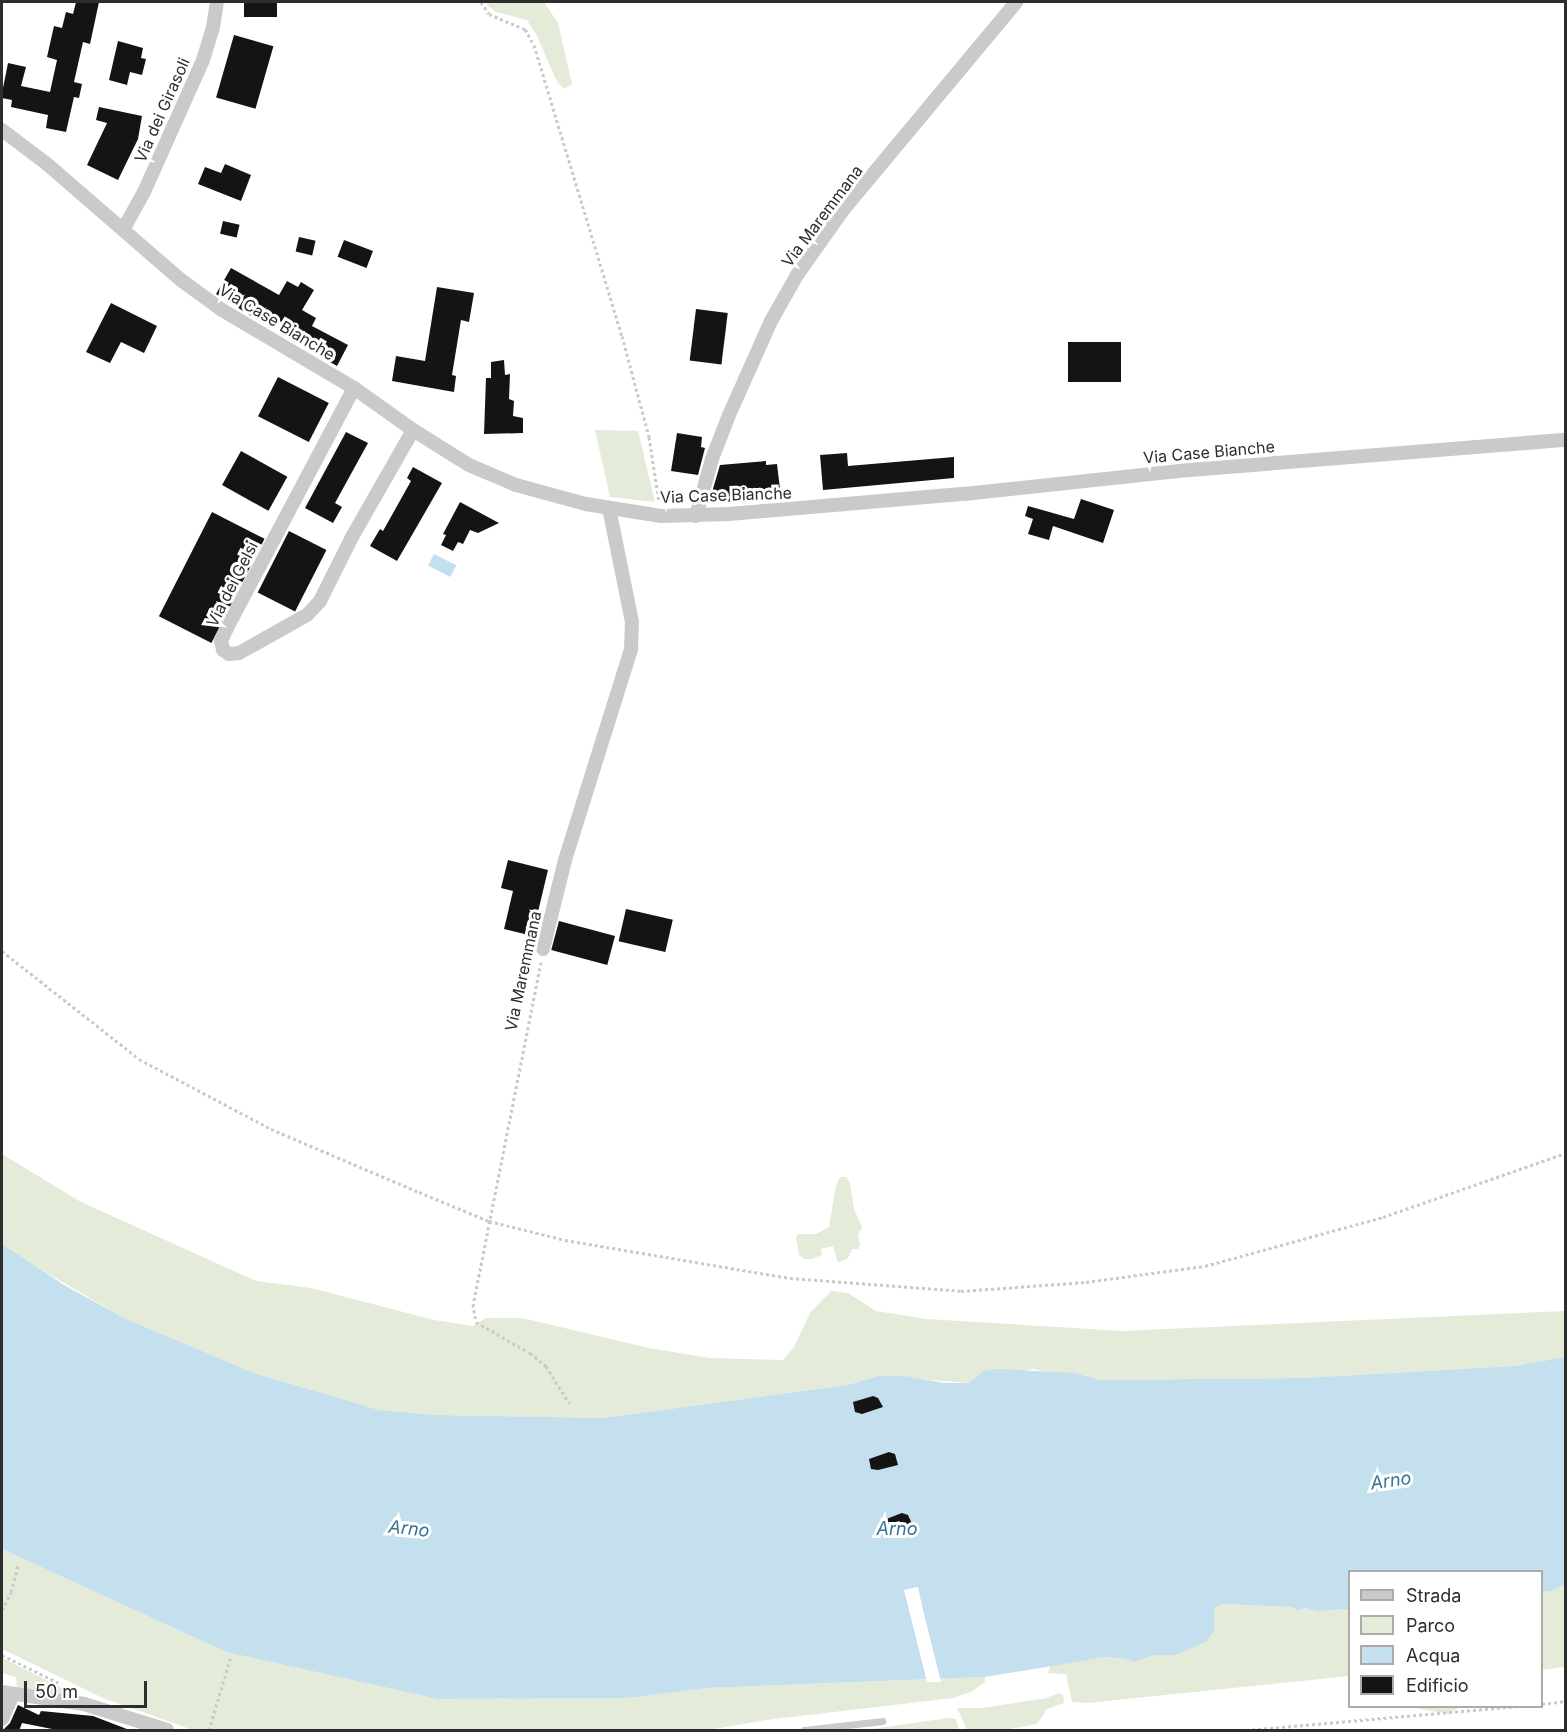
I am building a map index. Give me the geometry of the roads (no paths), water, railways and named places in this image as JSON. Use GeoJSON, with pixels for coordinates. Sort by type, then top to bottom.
{"type":"FeatureCollection","features":[{"type":"Feature","properties":{"kind":"street","name":"Via dei Girasoli"},"geometry":{"type":"LineString","coordinates":[[124,228],[140,200],[202,60],[213,27],[216,2]]}},
{"type":"Feature","properties":{"kind":"street","name":"Via Maremmana"},"geometry":{"type":"LineString","coordinates":[[696,516],[712,459],[729,415],[771,321],[797,275],[843,210],[1016,2]]}},
{"type":"Feature","properties":{"kind":"street","name":"Via Case Bianche"},"geometry":{"type":"LineString","coordinates":[[2,130],[124,228],[181,280],[222,310],[354,388],[413,430],[469,465],[493,476],[554,496],[609,508],[661,516],[696,516],[851,505],[1190,470],[1566,440]]}},
{"type":"Feature","properties":{"kind":"street","name":"Via dei Gelsi"},"geometry":{"type":"LineString","coordinates":[[354,388],[227,628],[221,641],[223,650],[230,654],[239,653],[307,615],[320,601],[352,537],[413,430]]}},
{"type":"Feature","properties":{"kind":"street","name":"Via Maremmana"},"geometry":{"type":"LineString","coordinates":[[543,949],[565,860],[631,649],[632,622],[609,508]]}},
{"type":"Feature","properties":{"kind":"street"},"geometry":{"type":"LineString","coordinates":[[2,1719],[7,1693],[84,1704],[144,1727],[167,1731]]}},
{"type":"Feature","properties":{"kind":"lane"},"geometry":{"type":"LineString","coordinates":[[804,1731],[882,1721]]}},
{"type":"Feature","properties":{"kind":"water"},"geometry":{"type":"Polygon","coordinates":[[[434,554],[456,565],[450,577],[428,566],[434,554]]]}},
{"type":"Feature","properties":{"kind":"water","name":"Arno"},"geometry":{"type":"Polygon","coordinates":[[[2,1244],[64,1285],[126,1319],[251,1372],[379,1410],[436,1415],[603,1418],[847,1385],[879,1376],[902,1376],[945,1383],[969,1383],[983,1371],[998,1369],[1075,1373],[1101,1380],[1303,1378],[1514,1366],[1565,1357],[1565,1584],[1552,1591],[1543,1592],[1543,1570],[1348,1570],[1348,1609],[1318,1611],[1305,1608],[1298,1611],[1291,1607],[1223,1604],[1214,1608],[1214,1631],[1206,1642],[1175,1655],[1155,1655],[1134,1662],[1106,1657],[985,1677],[706,1688],[628,1698],[438,1699],[226,1652],[2,1549],[2,1244]]]}}]}
